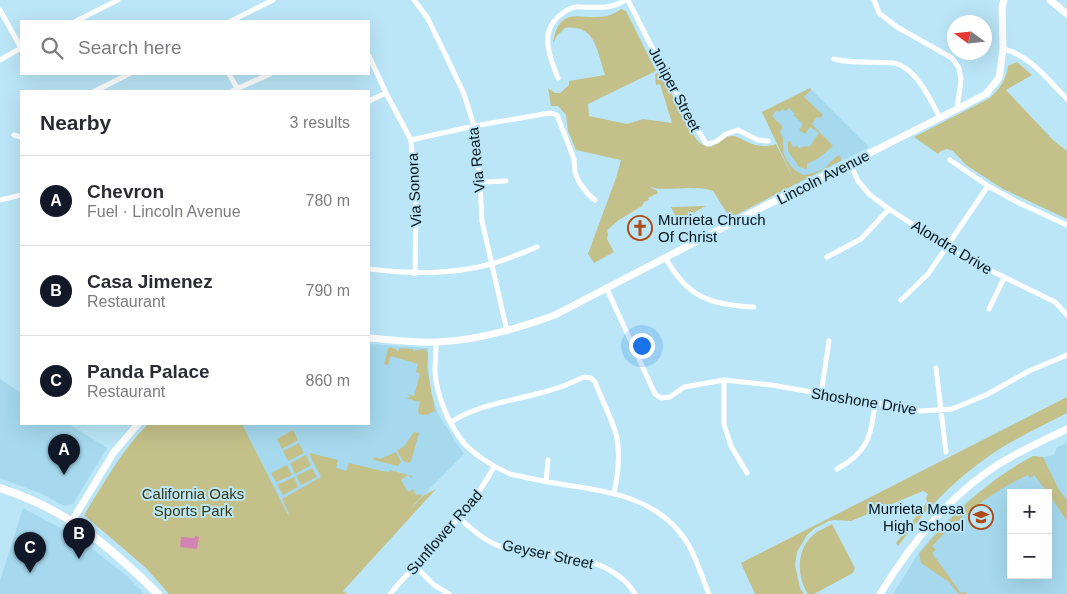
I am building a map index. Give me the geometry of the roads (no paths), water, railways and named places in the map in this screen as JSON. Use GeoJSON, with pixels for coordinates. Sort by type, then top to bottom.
{"type":"FeatureCollection","features":[{"type":"Feature","properties":{"kind":"main road"},"geometry":{"type":"LineString","coordinates":[[0,488],[20,494],[72,520],[108,546],[158,594]]}},
{"type":"Feature","properties":{"kind":"street"},"geometry":{"type":"LineString","coordinates":[[78,20],[118,0]]}},
{"type":"Feature","properties":{"kind":"street"},"geometry":{"type":"LineString","coordinates":[[233,20],[273,0]]}},
{"type":"Feature","properties":{"kind":"street","name":"Via Reata"},"geometry":{"type":"LineString","coordinates":[[414,0],[427,17],[448,60],[464,94],[474,126],[482,221],[507,331]]}},
{"type":"Feature","properties":{"kind":"street"},"geometry":{"type":"LineString","coordinates":[[558,78],[546,43],[553,22],[568,9],[580,6],[605,8],[627,0]]}},
{"type":"Feature","properties":{"kind":"street","name":"Juniper Street"},"geometry":{"type":"LineString","coordinates":[[627,0],[663,69],[705,142],[708,144],[713,143],[726,134],[738,130],[758,140],[768,141]]}},
{"type":"Feature","properties":{"kind":"street"},"geometry":{"type":"LineString","coordinates":[[874,0],[879,13],[897,27],[952,58],[959,68],[961,80],[957,109]]}},
{"type":"Feature","properties":{"kind":"street","name":"Lincoln Avenue"},"geometry":{"type":"LineString","coordinates":[[370,338],[436,342],[459,340],[507,331],[554,315],[986,94],[999,78],[1003,49],[1002,7],[1004,0]]}},
{"type":"Feature","properties":{"kind":"street"},"geometry":{"type":"LineString","coordinates":[[1050,0],[1067,14]]}},
{"type":"Feature","properties":{"kind":"street"},"geometry":{"type":"LineString","coordinates":[[0,10],[20,46]]}},
{"type":"Feature","properties":{"kind":"street"},"geometry":{"type":"LineString","coordinates":[[0,60],[20,49]]}},
{"type":"Feature","properties":{"kind":"street"},"geometry":{"type":"LineString","coordinates":[[1003,49],[1015,52],[1026,58],[1067,99]]}},
{"type":"Feature","properties":{"kind":"street","name":"Via Sonora"},"geometry":{"type":"LineString","coordinates":[[370,58],[411,140],[416,204],[415,274]]}},
{"type":"Feature","properties":{"kind":"street"},"geometry":{"type":"LineString","coordinates":[[834,59],[895,63],[908,70],[928,94],[940,118]]}},
{"type":"Feature","properties":{"kind":"street"},"geometry":{"type":"LineString","coordinates":[[97,90],[127,75]]}},
{"type":"Feature","properties":{"kind":"street"},"geometry":{"type":"LineString","coordinates":[[229,75],[234,90],[268,75]]}},
{"type":"Feature","properties":{"kind":"street"},"geometry":{"type":"LineString","coordinates":[[370,101],[386,93]]}},
{"type":"Feature","properties":{"kind":"street"},"geometry":{"type":"LineString","coordinates":[[411,140],[474,126],[551,113],[557,116],[574,159],[575,172],[579,182],[595,200]]}},
{"type":"Feature","properties":{"kind":"street"},"geometry":{"type":"LineString","coordinates":[[14,135],[20,137]]}},
{"type":"Feature","properties":{"kind":"street"},"geometry":{"type":"LineString","coordinates":[[950,160],[988,186],[1019,203],[1067,225]]}},
{"type":"Feature","properties":{"kind":"street","name":"Alondra Drive"},"geometry":{"type":"LineString","coordinates":[[850,164],[858,181],[870,194],[889,209],[946,246],[1004,278],[1030,288],[1055,302],[1067,315]]}},
{"type":"Feature","properties":{"kind":"street"},"geometry":{"type":"LineString","coordinates":[[480,182],[506,181]]}},
{"type":"Feature","properties":{"kind":"street"},"geometry":{"type":"LineString","coordinates":[[901,300],[928,274],[988,186]]}},
{"type":"Feature","properties":{"kind":"street"},"geometry":{"type":"LineString","coordinates":[[0,200],[20,195]]}},
{"type":"Feature","properties":{"kind":"street"},"geometry":{"type":"LineString","coordinates":[[827,257],[861,239],[889,209]]}},
{"type":"Feature","properties":{"kind":"street"},"geometry":{"type":"LineString","coordinates":[[370,269],[415,274],[449,272],[491,264],[538,247]]}},
{"type":"Feature","properties":{"kind":"street"},"geometry":{"type":"LineString","coordinates":[[665,257],[675,276],[690,290],[704,299],[732,306],[754,307]]}},
{"type":"Feature","properties":{"kind":"street"},"geometry":{"type":"LineString","coordinates":[[989,309],[1004,278]]}},
{"type":"Feature","properties":{"kind":"street","name":"Shoshone Drive"},"geometry":{"type":"LineString","coordinates":[[606,288],[655,394],[666,399],[684,387],[724,380],[772,385],[876,405],[920,411],[952,409],[986,395],[1036,368],[1067,355]]}},
{"type":"Feature","properties":{"kind":"street"},"geometry":{"type":"LineString","coordinates":[[821,394],[829,341]]}},
{"type":"Feature","properties":{"kind":"street"},"geometry":{"type":"LineString","coordinates":[[436,342],[435,374],[441,399],[461,439],[494,467],[510,474],[614,493],[638,500],[665,517],[684,538],[694,556],[709,594]]}},
{"type":"Feature","properties":{"kind":"street"},"geometry":{"type":"LineString","coordinates":[[936,368],[946,452]]}},
{"type":"Feature","properties":{"kind":"street"},"geometry":{"type":"LineString","coordinates":[[451,422],[465,413],[546,392],[584,377],[591,378],[595,382],[616,436],[619,457],[618,476],[614,493]]}},
{"type":"Feature","properties":{"kind":"street"},"geometry":{"type":"LineString","coordinates":[[724,380],[724,424],[731,446],[747,473]]}},
{"type":"Feature","properties":{"kind":"street"},"geometry":{"type":"LineString","coordinates":[[837,470],[859,455],[864,447],[868,439],[876,405]]}},
{"type":"Feature","properties":{"kind":"street"},"geometry":{"type":"LineString","coordinates":[[72,520],[114,452],[137,425]]}},
{"type":"Feature","properties":{"kind":"street"},"geometry":{"type":"LineString","coordinates":[[880,594],[924,530],[960,493],[998,464],[1067,428]]}},
{"type":"Feature","properties":{"kind":"street"},"geometry":{"type":"LineString","coordinates":[[546,482],[548,460]]}},
{"type":"Feature","properties":{"kind":"street","name":"Sunflower Road"},"geometry":{"type":"LineString","coordinates":[[390,594],[482,489],[494,467]]}},
{"type":"Feature","properties":{"kind":"street","name":"Geyser Street"},"geometry":{"type":"LineString","coordinates":[[458,517],[482,537],[502,547],[594,562],[615,574],[635,594]]}},
{"type":"Feature","properties":{"kind":"street"},"geometry":{"type":"LineString","coordinates":[[414,565],[434,585],[449,594]]}},
{"type":"Feature","properties":{"kind":"place","name":"Murrieta Chruch Of Christ"},"geometry":{"type":"Point","coordinates":[640,228]}},
{"type":"Feature","properties":{"kind":"place","name":"Chevron"},"geometry":{"type":"Point","coordinates":[64,475]}},
{"type":"Feature","properties":{"kind":"place","name":"Murrieta Mesa High School"},"geometry":{"type":"Point","coordinates":[981,517]}},
{"type":"Feature","properties":{"kind":"place","name":"Casa Jimenez"},"geometry":{"type":"Point","coordinates":[79,559]}},
{"type":"Feature","properties":{"kind":"place","name":"Panda Palace"},"geometry":{"type":"Point","coordinates":[30,573]}},
{"type":"Feature","properties":{"kind":"park label","name":"California Oaks Sports Park"},"geometry":{"type":"Point","coordinates":[193,502]}}]}
